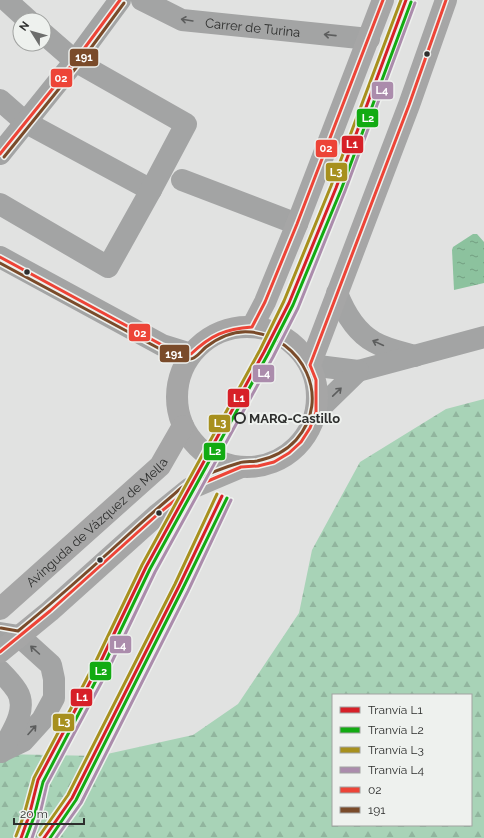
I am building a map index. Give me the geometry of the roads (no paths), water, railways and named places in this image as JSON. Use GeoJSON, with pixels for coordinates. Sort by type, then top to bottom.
{"type":"FeatureCollection","features":[{"type":"Feature","properties":{"kind":"main road"},"geometry":{"type":"LineString","coordinates":[[252,326],[265,302],[297,224],[383,0]]}},
{"type":"Feature","properties":{"kind":"main road"},"geometry":{"type":"LineString","coordinates":[[310,365],[409,105],[446,0]]}},
{"type":"Feature","properties":{"kind":"main road"},"geometry":{"type":"LineString","coordinates":[[252,326],[276,332],[296,346],[310,365],[316,380],[316,412],[310,428],[301,442],[289,453],[274,462],[258,466],[241,467],[223,463],[206,455],[193,442],[183,426],[178,412],[176,397],[178,382],[183,367],[191,354],[203,342],[218,333],[235,327],[252,326]]}},
{"type":"Feature","properties":{"kind":"main road","name":"Avinguda de Vázquez de Mella"},"geometry":{"type":"LineString","coordinates":[[0,609],[160,466],[183,426]]}},
{"type":"Feature","properties":{"kind":"main road"},"geometry":{"type":"LineString","coordinates":[[0,652],[10,634],[50,611],[188,489],[241,467]]}},
{"type":"Feature","properties":{"kind":"street"},"geometry":{"type":"LineString","coordinates":[[6,0],[19,12]]}},
{"type":"Feature","properties":{"kind":"street"},"geometry":{"type":"LineString","coordinates":[[0,154],[75,61],[120,0]]}},
{"type":"Feature","properties":{"kind":"street","name":"Carrer de Turina"},"geometry":{"type":"LineString","coordinates":[[142,0],[182,20],[369,39]]}},
{"type":"Feature","properties":{"kind":"street"},"geometry":{"type":"LineString","coordinates":[[0,204],[108,266],[152,190],[186,124],[75,61],[52,41]]}},
{"type":"Feature","properties":{"kind":"street"},"geometry":{"type":"LineString","coordinates":[[0,100],[25,122],[152,190]]}},
{"type":"Feature","properties":{"kind":"street"},"geometry":{"type":"LineString","coordinates":[[182,180],[297,224]]}},
{"type":"Feature","properties":{"kind":"street"},"geometry":{"type":"LineString","coordinates":[[0,257],[162,345],[191,354]]}},
{"type":"Feature","properties":{"kind":"street"},"geometry":{"type":"LineString","coordinates":[[338,293],[344,309],[356,326],[373,342],[415,356]]}},
{"type":"Feature","properties":{"kind":"street"},"geometry":{"type":"LineString","coordinates":[[310,365],[358,371],[484,337]]}},
{"type":"Feature","properties":{"kind":"street"},"geometry":{"type":"LineString","coordinates":[[316,412],[358,371]]}},
{"type":"Feature","properties":{"kind":"street"},"geometry":{"type":"LineString","coordinates":[[0,752],[23,741],[42,720],[54,698],[54,679],[51,665],[10,634]]}},
{"type":"Feature","properties":{"kind":"street"},"geometry":{"type":"LineString","coordinates":[[0,671],[18,692],[21,706],[18,722],[0,752]]}},
{"type":"Feature","properties":{"kind":"water"},"geometry":{"type":"Polygon","coordinates":[[[473,234],[477,234],[484,242],[484,283],[454,290],[453,247],[473,234]]]}},
{"type":"Feature","properties":{"kind":"tram line","name":"L3"},"geometry":{"type":"LineString","coordinates":[[16,836],[24,815],[34,778],[94,665],[142,565],[260,350],[284,301],[331,186],[401,0]]}},
{"type":"Feature","properties":{"kind":"tram line","name":"L1"},"geometry":{"type":"LineString","coordinates":[[21,838],[29,816],[38,780],[98,667],[146,567],[264,352],[289,303],[336,188],[406,0]]}},
{"type":"Feature","properties":{"kind":"tram line","name":"L2"},"geometry":{"type":"LineString","coordinates":[[26,838],[34,817],[43,782],[102,669],[150,569],[268,354],[293,305],[341,190],[411,2]]}},
{"type":"Feature","properties":{"kind":"tram line","name":"L4"},"geometry":{"type":"LineString","coordinates":[[32,838],[39,818],[47,784],[107,672],[155,572],[273,357],[298,308],[345,191],[415,3]]}},
{"type":"Feature","properties":{"kind":"tram line","name":"L3"},"geometry":{"type":"LineString","coordinates":[[40,835],[68,795],[175,584],[217,494]]}},
{"type":"Feature","properties":{"kind":"tram line","name":"L1"},"geometry":{"type":"LineString","coordinates":[[44,838],[72,798],[179,586],[222,496]]}},
{"type":"Feature","properties":{"kind":"tram line","name":"L2"},"geometry":{"type":"LineString","coordinates":[[50,838],[76,800],[227,498]]}},
{"type":"Feature","properties":{"kind":"tram line","name":"L4"},"geometry":{"type":"LineString","coordinates":[[56,838],[81,803],[188,591],[231,500]]}},
{"type":"Feature","properties":{"kind":"place","name":"MARQ-Castillo"},"geometry":{"type":"Point","coordinates":[240,418]}}]}
